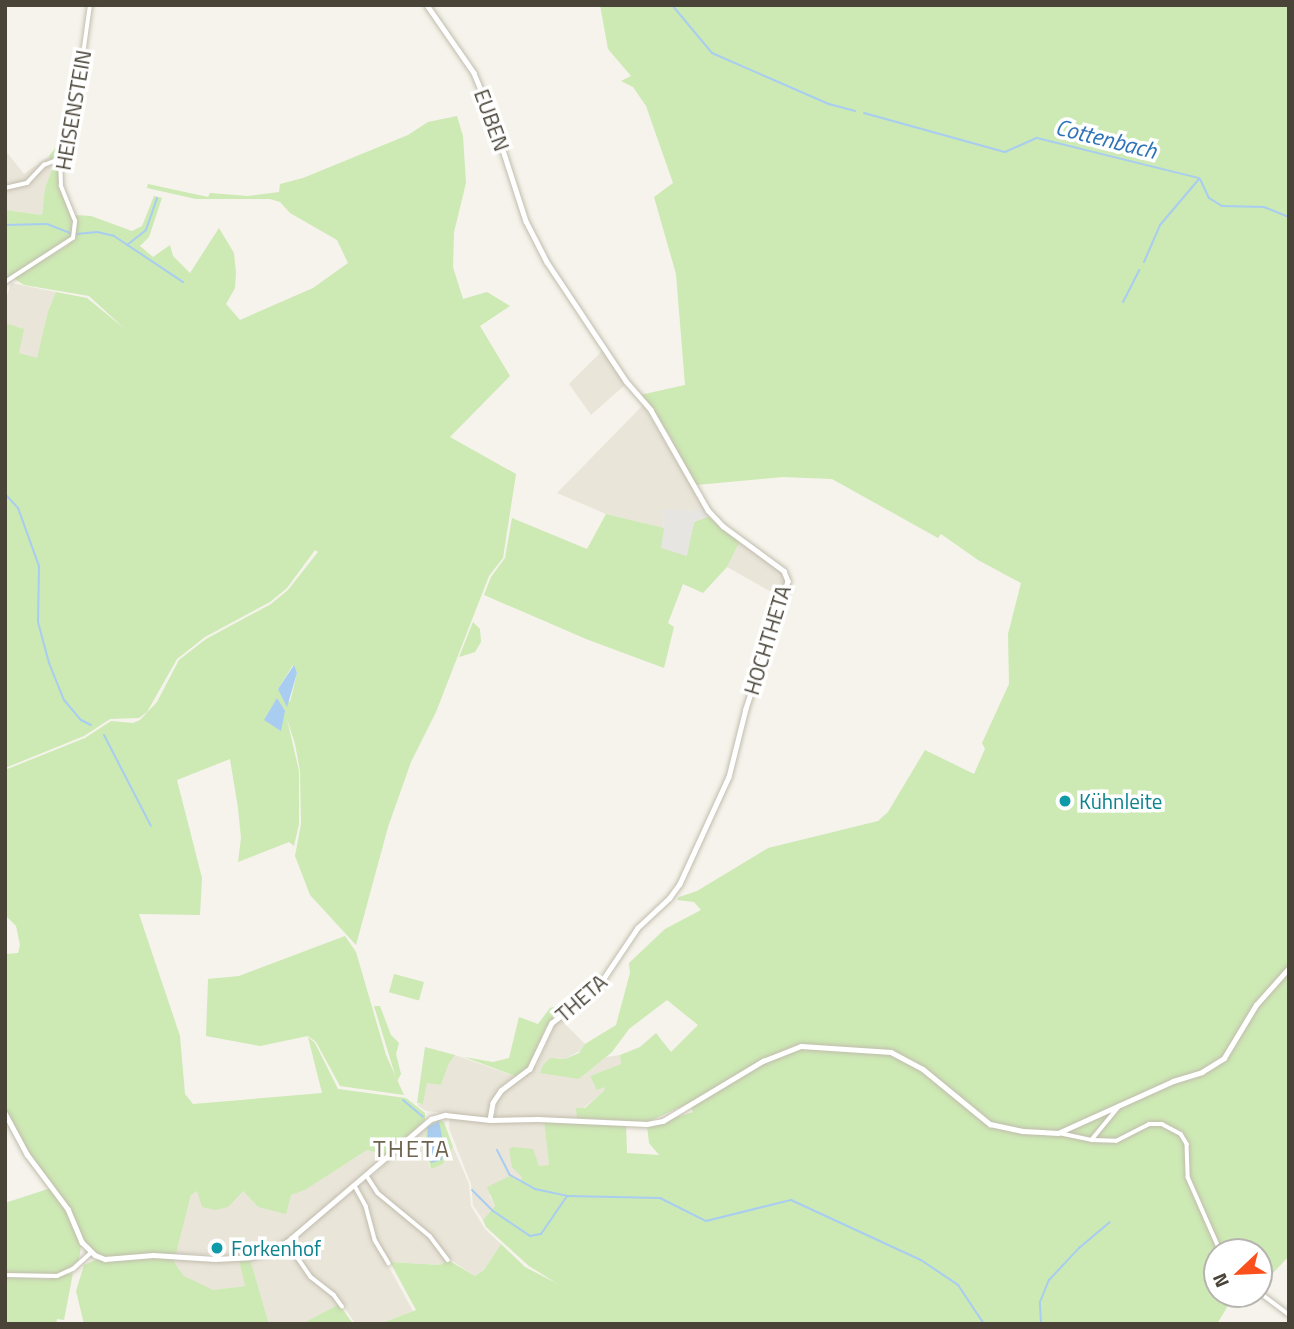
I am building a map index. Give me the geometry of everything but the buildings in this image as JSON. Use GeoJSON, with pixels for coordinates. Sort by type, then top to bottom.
{"type":"FeatureCollection","features":[{"type":"Feature","properties":{"kind":"street","name":"HEISENSTEIN"},"geometry":{"type":"LineString","coordinates":[[5,282],[73,238],[75,221],[61,186],[61,158],[80,76],[90,5]]}},
{"type":"Feature","properties":{"kind":"street","name":"EUBEN"},"geometry":{"type":"LineString","coordinates":[[427,5],[474,73],[537,244]]}},
{"type":"Feature","properties":{"kind":"street"},"geometry":{"type":"LineString","coordinates":[[5,188],[27,183],[44,165],[61,158]]}},
{"type":"Feature","properties":{"kind":"street","name":"HOCHTHETA"},"geometry":{"type":"LineString","coordinates":[[537,244],[626,381],[651,410],[708,510],[723,526],[784,571],[788,581],[746,709],[729,777],[670,898]]}},
{"type":"Feature","properties":{"kind":"street","name":"THETA"},"geometry":{"type":"LineString","coordinates":[[490,1120],[493,1103],[501,1091],[530,1069],[552,1023],[597,989],[638,928],[670,898]]}},
{"type":"Feature","properties":{"kind":"street"},"geometry":{"type":"LineString","coordinates":[[1058,1133],[1202,1072],[1224,1058],[1256,1005],[1289,968]]}},
{"type":"Feature","properties":{"kind":"street"},"geometry":{"type":"LineString","coordinates":[[5,1113],[27,1154],[68,1209],[82,1242],[91,1253],[105,1259],[153,1255],[238,1258],[263,1254],[287,1242],[431,1119],[445,1115],[490,1120],[538,1119],[647,1124],[663,1121],[763,1061],[792,1049],[811,1046],[891,1052],[923,1069],[990,1124],[1092,1140],[1116,1141],[1149,1124],[1162,1124],[1181,1134],[1187,1144],[1185,1164],[1188,1177],[1215,1238]]}},
{"type":"Feature","properties":{"kind":"street"},"geometry":{"type":"LineString","coordinates":[[1092,1140],[1120,1105]]}},
{"type":"Feature","properties":{"kind":"street"},"geometry":{"type":"LineString","coordinates":[[367,1176],[378,1193],[430,1236],[448,1259]]}},
{"type":"Feature","properties":{"kind":"street"},"geometry":{"type":"LineString","coordinates":[[355,1186],[363,1197],[375,1240],[389,1263]]}},
{"type":"Feature","properties":{"kind":"street"},"geometry":{"type":"LineString","coordinates":[[287,1242],[311,1277],[334,1295],[342,1306]]}},
{"type":"Feature","properties":{"kind":"street"},"geometry":{"type":"LineString","coordinates":[[5,1275],[57,1276],[78,1266],[91,1253]]}},
{"type":"Feature","properties":{"kind":"street"},"geometry":{"type":"LineString","coordinates":[[1273,1303],[1289,1315]]}},
{"type":"Feature","properties":{"kind":"shaded area"},"geometry":{"type":"Polygon","coordinates":[[[5,150],[24,174],[49,156],[52,169],[45,188],[42,215],[5,210],[5,150]]]}},
{"type":"Feature","properties":{"kind":"shaded area"},"geometry":{"type":"Polygon","coordinates":[[[11,283],[56,292],[48,311],[37,359],[19,353],[23,329],[5,323],[5,302],[11,283]]]}},
{"type":"Feature","properties":{"kind":"shaded area"},"geometry":{"type":"Polygon","coordinates":[[[603,350],[626,384],[591,415],[569,384],[603,350]]]}},
{"type":"Feature","properties":{"kind":"shaded area"},"geometry":{"type":"Polygon","coordinates":[[[643,405],[702,504],[699,511],[662,510],[664,528],[606,514],[557,493],[643,405]]]}},
{"type":"Feature","properties":{"kind":"shaded area"},"geometry":{"type":"Polygon","coordinates":[[[702,504],[711,516],[694,522],[687,556],[661,548],[664,528],[662,509],[699,511],[702,504]]]}},
{"type":"Feature","properties":{"kind":"shaded area"},"geometry":{"type":"Polygon","coordinates":[[[740,541],[782,572],[786,581],[782,598],[727,567],[740,541]]]}},
{"type":"Feature","properties":{"kind":"shaded area"},"geometry":{"type":"Polygon","coordinates":[[[585,1005],[564,1023],[585,1044],[585,1048],[565,1059],[555,1058],[579,1079],[606,1057],[620,1055],[621,1064],[590,1076],[597,1089],[604,1086],[606,1090],[577,1113],[577,1118],[495,1118],[497,1102],[506,1090],[537,1065],[555,1024],[585,1005]]]}},
{"type":"Feature","properties":{"kind":"shaded area"},"geometry":{"type":"Polygon","coordinates":[[[455,1055],[518,1077],[492,1102],[487,1117],[426,1111],[417,1105],[423,1103],[427,1082],[441,1085],[455,1055]]]}},
{"type":"Feature","properties":{"kind":"shaded area"},"geometry":{"type":"Polygon","coordinates":[[[450,1118],[544,1121],[549,1165],[539,1166],[536,1162],[520,1183],[489,1195],[495,1206],[483,1220],[473,1205],[471,1184],[449,1128],[450,1118]]]}},
{"type":"Feature","properties":{"kind":"shaded area"},"geometry":{"type":"Polygon","coordinates":[[[427,1124],[425,1146],[430,1169],[443,1164],[453,1147],[469,1184],[471,1206],[485,1229],[501,1244],[484,1270],[475,1276],[449,1259],[431,1236],[379,1192],[370,1178],[427,1124]]]}},
{"type":"Feature","properties":{"kind":"shaded area"},"geometry":{"type":"Polygon","coordinates":[[[367,1150],[387,1156],[286,1240],[249,1255],[176,1254],[191,1195],[197,1191],[237,1194],[243,1191],[258,1207],[305,1190],[367,1150]]]}},
{"type":"Feature","properties":{"kind":"shaded area"},"geometry":{"type":"Polygon","coordinates":[[[366,1180],[377,1194],[429,1237],[448,1260],[440,1265],[390,1262],[376,1239],[367,1206],[358,1187],[366,1180]]]}},
{"type":"Feature","properties":{"kind":"shaded area"},"geometry":{"type":"Polygon","coordinates":[[[354,1190],[362,1198],[374,1240],[413,1311],[379,1324],[355,1323],[335,1294],[311,1276],[291,1241],[354,1190]]]}},
{"type":"Feature","properties":{"kind":"shaded area"},"geometry":{"type":"Polygon","coordinates":[[[285,1246],[290,1248],[304,1270],[334,1295],[339,1304],[302,1324],[269,1324],[250,1259],[285,1246]]]}},
{"type":"Feature","properties":{"kind":"shaded area"},"geometry":{"type":"Polygon","coordinates":[[[175,1258],[239,1261],[245,1286],[213,1290],[202,1287],[184,1276],[174,1262],[175,1258]]]}},
{"type":"Feature","properties":{"kind":"green space"},"geometry":{"type":"Polygon","coordinates":[[[600,5],[1289,5],[1289,1256],[1273,1273],[1273,1238],[1203,1238],[1203,1308],[1227,1308],[1217,1324],[379,1324],[416,1310],[390,1262],[440,1265],[448,1260],[475,1276],[484,1270],[501,1244],[525,1267],[558,1284],[529,1266],[486,1227],[483,1220],[495,1206],[487,1187],[510,1176],[520,1182],[522,1177],[512,1167],[509,1150],[512,1147],[533,1149],[539,1166],[549,1165],[544,1121],[626,1125],[627,1153],[659,1155],[649,1143],[647,1126],[693,1112],[689,1103],[648,1122],[577,1118],[576,1108],[585,1108],[605,1090],[604,1087],[597,1090],[590,1076],[621,1064],[620,1055],[640,1047],[656,1033],[671,1052],[698,1025],[667,1000],[629,1029],[612,1052],[579,1079],[540,1073],[543,1065],[550,1058],[565,1059],[579,1053],[585,1044],[616,1025],[630,973],[629,963],[665,929],[701,910],[694,902],[677,900],[679,897],[697,891],[768,848],[878,821],[888,812],[925,750],[974,774],[985,749],[982,743],[1009,684],[1008,634],[1021,583],[978,560],[941,534],[938,538],[832,479],[783,477],[696,485],[667,432],[640,395],[685,385],[676,274],[654,197],[673,183],[646,106],[633,87],[621,81],[631,76],[608,49],[600,5]]]}},
{"type":"Feature","properties":{"kind":"green space"},"geometry":{"type":"Polygon","coordinates":[[[457,116],[463,136],[466,183],[454,232],[453,267],[463,299],[487,292],[510,306],[480,326],[510,376],[450,437],[516,474],[503,558],[489,576],[436,712],[411,762],[388,827],[356,945],[310,895],[295,856],[301,824],[300,771],[287,719],[299,771],[299,824],[294,846],[289,842],[238,862],[241,838],[230,759],[177,780],[202,878],[200,915],[139,914],[180,1036],[185,1094],[193,1104],[322,1093],[308,1037],[315,1043],[338,1089],[406,1098],[425,1113],[425,1120],[387,1156],[367,1150],[305,1190],[291,1195],[286,1214],[258,1207],[243,1191],[228,1207],[215,1210],[202,1207],[197,1191],[191,1195],[176,1254],[105,1257],[96,1254],[84,1241],[70,1208],[29,1153],[5,1108],[5,954],[18,953],[20,945],[16,926],[5,915],[5,770],[85,738],[111,721],[133,723],[140,720],[157,702],[179,660],[206,639],[271,604],[288,590],[318,552],[315,550],[287,588],[270,602],[205,637],[177,659],[147,712],[139,718],[110,719],[84,736],[5,768],[5,323],[24,329],[19,353],[37,358],[48,311],[56,292],[87,298],[125,329],[89,296],[24,285],[13,278],[68,245],[77,228],[74,215],[91,216],[132,231],[142,226],[154,196],[162,198],[149,237],[140,246],[153,257],[170,245],[173,256],[190,273],[219,228],[234,253],[236,273],[235,288],[226,304],[240,320],[313,288],[348,263],[337,240],[290,213],[280,202],[270,199],[196,199],[147,188],[148,184],[208,197],[210,193],[248,196],[279,192],[280,184],[303,178],[408,135],[428,122],[457,116]],[[293,665],[278,689],[290,702],[297,673],[293,665]]]}},
{"type":"Feature","properties":{"kind":"green space"},"geometry":{"type":"Polygon","coordinates":[[[65,136],[59,154],[59,179],[73,222],[71,238],[6,279],[5,210],[42,215],[45,188],[52,169],[49,156],[65,136]]]}},
{"type":"Feature","properties":{"kind":"green space"},"geometry":{"type":"Polygon","coordinates":[[[606,514],[664,528],[686,556],[694,522],[708,516],[740,541],[727,567],[703,593],[683,584],[668,623],[674,627],[664,668],[586,639],[484,595],[491,577],[505,558],[512,518],[587,549],[606,514]]]}},
{"type":"Feature","properties":{"kind":"green space"},"geometry":{"type":"Polygon","coordinates":[[[473,622],[480,629],[481,642],[475,652],[459,657],[473,622]]]}},
{"type":"Feature","properties":{"kind":"green space"},"geometry":{"type":"Polygon","coordinates":[[[345,936],[356,952],[386,1055],[404,1095],[340,1086],[316,1042],[308,1036],[260,1046],[206,1036],[208,979],[239,976],[345,936]]]}},
{"type":"Feature","properties":{"kind":"green space"},"geometry":{"type":"Polygon","coordinates":[[[394,974],[424,982],[419,1000],[389,992],[394,974]]]}},
{"type":"Feature","properties":{"kind":"green space"},"geometry":{"type":"Polygon","coordinates":[[[584,998],[558,1014],[546,1027],[529,1067],[518,1077],[464,1057],[493,1062],[509,1058],[519,1017],[538,1024],[550,1008],[584,998]]]}},
{"type":"Feature","properties":{"kind":"green space"},"geometry":{"type":"Polygon","coordinates":[[[374,1006],[380,1006],[391,1035],[399,1043],[396,1054],[401,1074],[397,1081],[374,1006]]]}},
{"type":"Feature","properties":{"kind":"green space"},"geometry":{"type":"Polygon","coordinates":[[[425,1047],[455,1055],[441,1085],[427,1083],[423,1104],[417,1103],[425,1047]]]}},
{"type":"Feature","properties":{"kind":"green space"},"geometry":{"type":"Polygon","coordinates":[[[438,1119],[444,1122],[453,1147],[443,1164],[431,1169],[425,1146],[427,1124],[438,1119]],[[438,1121],[429,1125],[427,1146],[444,1147],[438,1121]]]}},
{"type":"Feature","properties":{"kind":"green space"},"geometry":{"type":"Polygon","coordinates":[[[51,1188],[66,1210],[81,1246],[79,1260],[69,1269],[57,1274],[5,1273],[5,1203],[51,1188]]]}},
{"type":"Feature","properties":{"kind":"green space"},"geometry":{"type":"Polygon","coordinates":[[[175,1258],[174,1262],[184,1276],[213,1290],[245,1286],[239,1261],[250,1259],[269,1324],[84,1324],[76,1291],[84,1265],[95,1260],[175,1258]]]}},
{"type":"Feature","properties":{"kind":"green space"},"geometry":{"type":"Polygon","coordinates":[[[73,1273],[64,1320],[57,1319],[56,1324],[5,1323],[5,1277],[47,1279],[73,1273]]]}},
{"type":"Feature","properties":{"kind":"green space"},"geometry":{"type":"Polygon","coordinates":[[[339,1304],[353,1324],[302,1324],[339,1304]]]}},
{"type":"Feature","properties":{"kind":"water"},"geometry":{"type":"Polygon","coordinates":[[[294,665],[297,673],[287,707],[278,689],[294,665]]]}},
{"type":"Feature","properties":{"kind":"water"},"geometry":{"type":"Polygon","coordinates":[[[277,698],[285,711],[281,731],[264,720],[277,698]]]}},
{"type":"Feature","properties":{"kind":"water"},"geometry":{"type":"Polygon","coordinates":[[[439,1121],[444,1147],[442,1160],[431,1163],[427,1146],[428,1126],[439,1121]]]}},
{"type":"Feature","properties":{"kind":"waterway","name":"Cottenbach"},"geometry":{"type":"LineString","coordinates":[[672,5],[712,53],[829,104],[855,111]]}},
{"type":"Feature","properties":{"kind":"waterway","name":"Cottenbach"},"geometry":{"type":"LineString","coordinates":[[864,113],[1005,152],[1037,138],[1199,178]]}},
{"type":"Feature","properties":{"kind":"waterway"},"geometry":{"type":"LineString","coordinates":[[1144,262],[1160,225],[1199,179]]}},
{"type":"Feature","properties":{"kind":"waterway","name":"Cottenbach"},"geometry":{"type":"LineString","coordinates":[[1200,179],[1209,198],[1222,206],[1264,207],[1289,217]]}},
{"type":"Feature","properties":{"kind":"waterway"},"geometry":{"type":"LineString","coordinates":[[127,245],[146,230],[157,198]]}},
{"type":"Feature","properties":{"kind":"waterway"},"geometry":{"type":"LineString","coordinates":[[5,225],[47,224],[71,233]]}},
{"type":"Feature","properties":{"kind":"waterway"},"geometry":{"type":"LineString","coordinates":[[77,234],[97,232],[114,236],[183,282]]}},
{"type":"Feature","properties":{"kind":"waterway"},"geometry":{"type":"LineString","coordinates":[[1123,302],[1139,270]]}},
{"type":"Feature","properties":{"kind":"waterway"},"geometry":{"type":"LineString","coordinates":[[5,494],[18,508],[39,566],[38,622],[49,663],[64,700],[81,720],[91,725]]}},
{"type":"Feature","properties":{"kind":"waterway"},"geometry":{"type":"LineString","coordinates":[[104,735],[151,826]]}},
{"type":"Feature","properties":{"kind":"waterway"},"geometry":{"type":"LineString","coordinates":[[403,1100],[423,1117]]}},
{"type":"Feature","properties":{"kind":"waterway"},"geometry":{"type":"LineString","coordinates":[[497,1150],[510,1175],[535,1189],[567,1196],[660,1198],[706,1221],[791,1200],[921,1260],[958,1285],[984,1324]]}},
{"type":"Feature","properties":{"kind":"waterway"},"geometry":{"type":"LineString","coordinates":[[472,1190],[493,1211],[530,1236],[541,1234],[567,1196]]}},
{"type":"Feature","properties":{"kind":"waterway"},"geometry":{"type":"LineString","coordinates":[[1041,1324],[1040,1302],[1049,1280],[1079,1248],[1110,1222]]}},
{"type":"Feature","properties":{"kind":"place","name":"Kühnleite"},"geometry":{"type":"Point","coordinates":[1065,801]}},
{"type":"Feature","properties":{"kind":"place","name":"Forkenhof"},"geometry":{"type":"Point","coordinates":[217,1248]}},
{"type":"Feature","properties":{"kind":"district","name":"THETA"},"geometry":{"type":"Point","coordinates":[412,1149]}}]}
